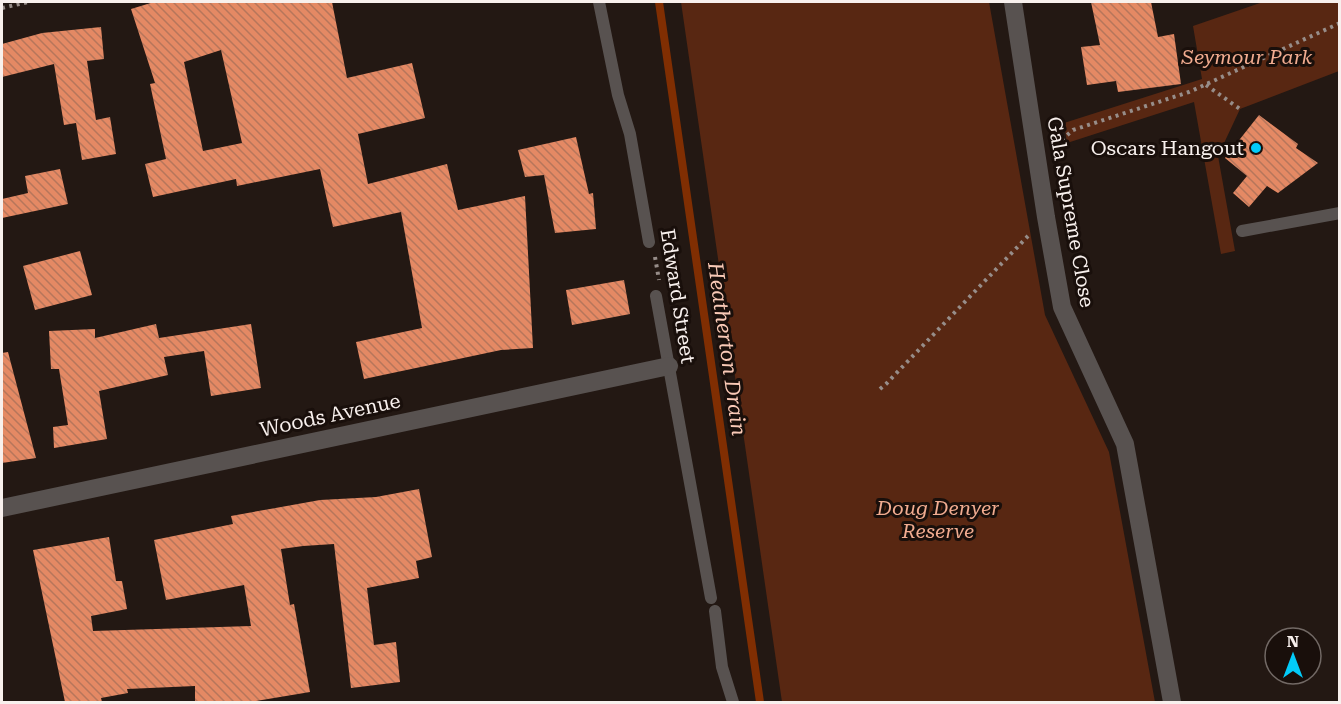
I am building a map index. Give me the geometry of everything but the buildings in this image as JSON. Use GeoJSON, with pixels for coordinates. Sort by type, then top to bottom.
{"type":"FeatureCollection","features":[{"type":"Feature","properties":{"kind":"street","name":"Gala Supreme Close"},"geometry":{"type":"LineString","coordinates":[[1013,2],[1062,307],[1125,444],[1172,702]]}},
{"type":"Feature","properties":{"kind":"street","name":"Woods Avenue"},"geometry":{"type":"LineString","coordinates":[[2,508],[669,366]]}},
{"type":"Feature","properties":{"kind":"lane","name":"Edward Street"},"geometry":{"type":"LineString","coordinates":[[599,2],[618,95],[630,134],[649,242]]}},
{"type":"Feature","properties":{"kind":"lane"},"geometry":{"type":"LineString","coordinates":[[1242,231],[1340,213]]}},
{"type":"Feature","properties":{"kind":"lane","name":"Edward Street"},"geometry":{"type":"LineString","coordinates":[[656,296],[711,598]]}},
{"type":"Feature","properties":{"kind":"lane"},"geometry":{"type":"LineString","coordinates":[[715,611],[722,667],[733,702]]}},
{"type":"Feature","properties":{"kind":"path"},"geometry":{"type":"LineString","coordinates":[[2,8],[28,2]]}},
{"type":"Feature","properties":{"kind":"path"},"geometry":{"type":"LineString","coordinates":[[1038,162],[1073,130],[1189,92],[1340,23]]}},
{"type":"Feature","properties":{"kind":"path"},"geometry":{"type":"LineString","coordinates":[[1205,84],[1240,109]]}},
{"type":"Feature","properties":{"kind":"path"},"geometry":{"type":"LineString","coordinates":[[880,388],[1046,217]]}},
{"type":"Feature","properties":{"kind":"path","name":"Edward Street"},"geometry":{"type":"LineString","coordinates":[[649,242],[652,242],[661,296],[656,296]]}},
{"type":"Feature","properties":{"kind":"green space","name":"Doug Denyer Reserve"},"geometry":{"type":"Polygon","coordinates":[[[681,2],[989,2],[1045,315],[1109,452],[1155,702],[782,702],[681,2]]]}},
{"type":"Feature","properties":{"kind":"green space","name":"Seymour Park"},"geometry":{"type":"Polygon","coordinates":[[[1263,2],[1339,2],[1339,71],[1240,109],[1218,156],[1235,251],[1221,254],[1194,102],[1067,143],[1064,123],[1202,79],[1193,26],[1263,2]]]}},
{"type":"Feature","properties":{"kind":"waterway","name":"Heatherton Drain"},"geometry":{"type":"LineString","coordinates":[[659,2],[760,702]]}},
{"type":"Feature","properties":{"kind":"place","name":"Oscars Hangout"},"geometry":{"type":"Point","coordinates":[1256,148]}}]}
